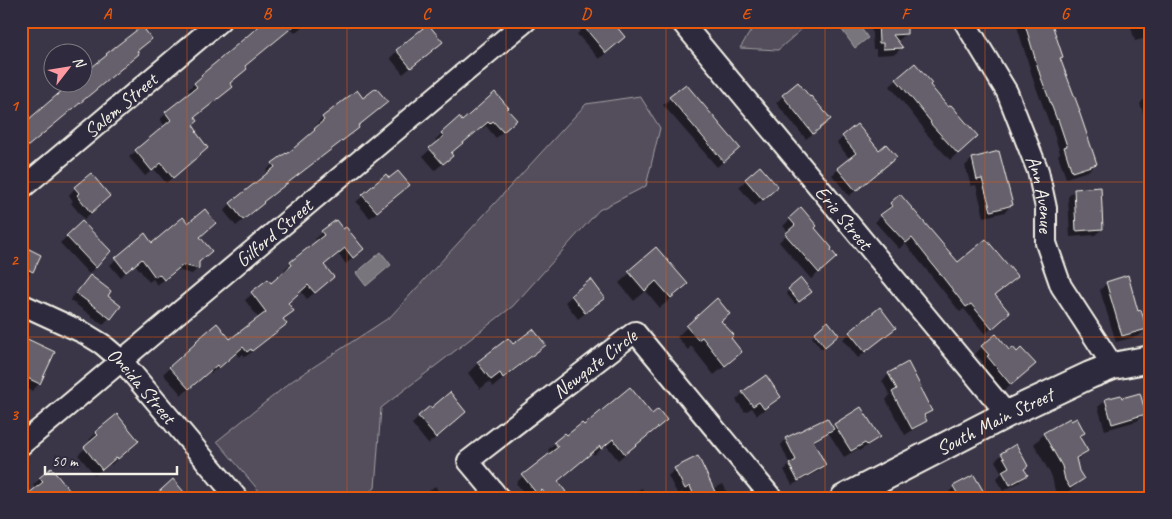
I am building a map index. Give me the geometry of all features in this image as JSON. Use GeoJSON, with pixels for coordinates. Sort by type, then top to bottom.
{"type":"FeatureCollection","features":[{"type":"Feature","properties":{"kind":"main road","name":"South Main Street"},"geometry":{"type":"LineString","coordinates":[[844,498],[1008,414],[1090,375],[1113,366],[1151,359]]}},
{"type":"Feature","properties":{"kind":"street","name":"Salem Street"},"geometry":{"type":"LineString","coordinates":[[21,189],[220,21]]}},
{"type":"Feature","properties":{"kind":"street","name":"Gilford Street"},"geometry":{"type":"LineString","coordinates":[[21,445],[526,21]]}},
{"type":"Feature","properties":{"kind":"street","name":"Erie Street"},"geometry":{"type":"LineString","coordinates":[[680,21],[1008,414]]}},
{"type":"Feature","properties":{"kind":"street","name":"Ann Avenue"},"geometry":{"type":"LineString","coordinates":[[964,21],[1007,92],[1038,171],[1046,208],[1046,243],[1061,286],[1113,366]]}},
{"type":"Feature","properties":{"kind":"street","name":"Oneida Street"},"geometry":{"type":"LineString","coordinates":[[21,304],[84,333],[102,344],[122,361],[236,498]]}},
{"type":"Feature","properties":{"kind":"street","name":"Newgate Circle"},"geometry":{"type":"LineString","coordinates":[[498,498],[468,461],[635,332],[772,498]]}},
{"type":"Feature","properties":{"kind":"shaded area"},"geometry":{"type":"Polygon","coordinates":[[[757,21],[811,21],[778,50],[740,48],[757,21]]]}},
{"type":"Feature","properties":{"kind":"shaded area"},"geometry":{"type":"Polygon","coordinates":[[[839,21],[856,21],[868,38],[855,48],[837,23],[839,21]]]}},
{"type":"Feature","properties":{"kind":"shaded area"},"geometry":{"type":"Polygon","coordinates":[[[640,96],[660,128],[646,186],[599,210],[513,306],[381,408],[375,488],[359,498],[265,498],[217,441],[292,381],[390,317],[586,104],[640,96]]]}},
{"type":"Feature","properties":{"kind":"shaded area"},"geometry":{"type":"Polygon","coordinates":[[[381,252],[391,265],[366,286],[356,273],[381,252]]]}},
{"type":"Feature","properties":{"kind":"building"},"geometry":{"type":"Polygon","coordinates":[[[265,21],[300,21],[245,66],[247,69],[230,83],[233,87],[195,117],[198,121],[193,125],[208,148],[173,178],[161,163],[152,171],[135,150],[171,120],[165,112],[197,87],[194,83],[201,75],[265,21]]]}},
{"type":"Feature","properties":{"kind":"building"},"geometry":{"type":"Polygon","coordinates":[[[579,21],[612,21],[625,37],[606,53],[579,21]]]}},
{"type":"Feature","properties":{"kind":"building"},"geometry":{"type":"Polygon","coordinates":[[[878,21],[907,21],[907,34],[893,35],[903,48],[883,49],[883,43],[879,43],[878,21]]]}},
{"type":"Feature","properties":{"kind":"building"},"geometry":{"type":"Polygon","coordinates":[[[1024,21],[1051,21],[1063,57],[1060,58],[1097,164],[1072,172],[1064,147],[1067,146],[1040,75],[1024,21]]]}},
{"type":"Feature","properties":{"kind":"building"},"geometry":{"type":"Polygon","coordinates":[[[428,24],[443,42],[411,68],[396,50],[428,24]]]}},
{"type":"Feature","properties":{"kind":"building"},"geometry":{"type":"Polygon","coordinates":[[[142,26],[152,39],[137,51],[139,54],[21,152],[21,126],[60,92],[92,92],[92,67],[142,26]]]}},
{"type":"Feature","properties":{"kind":"building"},"geometry":{"type":"Polygon","coordinates":[[[915,63],[932,83],[930,85],[948,107],[951,105],[978,136],[958,154],[930,123],[896,79],[915,63]]]}},
{"type":"Feature","properties":{"kind":"building"},"geometry":{"type":"Polygon","coordinates":[[[798,82],[831,119],[813,134],[782,95],[798,82]]]}},
{"type":"Feature","properties":{"kind":"building"},"geometry":{"type":"Polygon","coordinates":[[[686,84],[740,148],[724,162],[669,97],[686,84]]]}},
{"type":"Feature","properties":{"kind":"building"},"geometry":{"type":"Polygon","coordinates":[[[376,88],[388,102],[358,126],[359,128],[263,202],[243,220],[230,203],[275,167],[272,163],[287,154],[315,130],[324,120],[322,117],[357,90],[363,98],[376,88]]]}},
{"type":"Feature","properties":{"kind":"building"},"geometry":{"type":"Polygon","coordinates":[[[495,92],[517,120],[503,132],[493,121],[490,124],[488,122],[451,153],[453,156],[443,164],[429,148],[444,136],[441,133],[459,117],[462,121],[495,92]]]}},
{"type":"Feature","properties":{"kind":"building"},"geometry":{"type":"Polygon","coordinates":[[[857,124],[879,150],[886,144],[897,157],[856,191],[837,168],[856,153],[842,136],[857,124]]]}},
{"type":"Feature","properties":{"kind":"building"},"geometry":{"type":"Polygon","coordinates":[[[999,151],[1013,205],[991,211],[982,179],[977,180],[972,158],[999,151]]]}},
{"type":"Feature","properties":{"kind":"building"},"geometry":{"type":"Polygon","coordinates":[[[760,166],[778,187],[763,200],[745,179],[760,166]]]}},
{"type":"Feature","properties":{"kind":"building"},"geometry":{"type":"Polygon","coordinates":[[[398,171],[410,185],[377,212],[362,195],[386,174],[389,178],[398,171]]]}},
{"type":"Feature","properties":{"kind":"building"},"geometry":{"type":"Polygon","coordinates":[[[91,173],[110,196],[91,213],[77,195],[79,193],[74,187],[91,173]]]}},
{"type":"Feature","properties":{"kind":"building"},"geometry":{"type":"Polygon","coordinates":[[[1101,187],[1103,229],[1076,231],[1074,189],[1101,187]]]}},
{"type":"Feature","properties":{"kind":"building"},"geometry":{"type":"Polygon","coordinates":[[[900,194],[958,262],[986,239],[1018,277],[995,295],[1010,313],[992,329],[971,304],[966,307],[912,238],[906,243],[880,215],[892,206],[890,203],[900,194]]]}},
{"type":"Feature","properties":{"kind":"building"},"geometry":{"type":"Polygon","coordinates":[[[801,207],[817,226],[815,228],[837,257],[819,273],[785,234],[795,225],[789,218],[801,207]]]}},
{"type":"Feature","properties":{"kind":"building"},"geometry":{"type":"Polygon","coordinates":[[[205,209],[216,223],[200,237],[212,251],[199,262],[199,269],[183,265],[164,280],[159,274],[155,277],[142,259],[126,272],[115,258],[145,233],[152,243],[183,217],[188,223],[205,209]]]}},
{"type":"Feature","properties":{"kind":"building"},"geometry":{"type":"Polygon","coordinates":[[[336,220],[343,229],[346,227],[364,249],[353,258],[345,248],[324,265],[334,277],[315,293],[308,285],[288,303],[294,311],[283,319],[287,324],[252,351],[251,349],[247,352],[243,347],[219,368],[217,365],[189,389],[169,367],[217,323],[230,339],[266,312],[251,292],[268,279],[271,283],[292,265],[290,262],[324,235],[321,231],[336,220]]]}},
{"type":"Feature","properties":{"kind":"building"},"geometry":{"type":"Polygon","coordinates":[[[82,221],[111,251],[96,268],[66,236],[82,221]]]}},
{"type":"Feature","properties":{"kind":"building"},"geometry":{"type":"Polygon","coordinates":[[[21,245],[41,255],[33,272],[21,266],[21,245]]]}},
{"type":"Feature","properties":{"kind":"building"},"geometry":{"type":"Polygon","coordinates":[[[656,247],[688,284],[671,298],[656,281],[645,291],[628,271],[656,247]]]}},
{"type":"Feature","properties":{"kind":"building"},"geometry":{"type":"Polygon","coordinates":[[[90,275],[111,291],[108,296],[121,306],[111,319],[76,293],[90,275]]]}},
{"type":"Feature","properties":{"kind":"building"},"geometry":{"type":"Polygon","coordinates":[[[1128,275],[1138,311],[1141,310],[1147,329],[1122,336],[1106,282],[1128,275]]]}},
{"type":"Feature","properties":{"kind":"building"},"geometry":{"type":"Polygon","coordinates":[[[801,278],[812,292],[799,302],[788,289],[801,278]]]}},
{"type":"Feature","properties":{"kind":"building"},"geometry":{"type":"Polygon","coordinates":[[[591,279],[605,298],[585,313],[571,295],[591,279]]]}},
{"type":"Feature","properties":{"kind":"building"},"geometry":{"type":"Polygon","coordinates":[[[717,298],[730,314],[721,321],[734,335],[731,338],[742,352],[725,366],[702,337],[698,340],[686,326],[717,298]]]}},
{"type":"Feature","properties":{"kind":"building"},"geometry":{"type":"Polygon","coordinates":[[[880,307],[896,328],[865,352],[849,332],[880,307]]]}},
{"type":"Feature","properties":{"kind":"building"},"geometry":{"type":"Polygon","coordinates":[[[828,321],[839,335],[825,347],[814,333],[828,321]]]}},
{"type":"Feature","properties":{"kind":"building"},"geometry":{"type":"Polygon","coordinates":[[[533,329],[546,345],[503,378],[500,373],[491,380],[477,362],[508,338],[513,344],[533,329]]]}},
{"type":"Feature","properties":{"kind":"building"},"geometry":{"type":"Polygon","coordinates":[[[996,334],[1009,350],[1013,347],[1017,352],[1021,348],[1036,364],[1011,385],[981,346],[996,334]]]}},
{"type":"Feature","properties":{"kind":"building"},"geometry":{"type":"Polygon","coordinates":[[[21,336],[55,352],[40,384],[21,375],[21,336]]]}},
{"type":"Feature","properties":{"kind":"building"},"geometry":{"type":"Polygon","coordinates":[[[908,362],[932,411],[924,415],[927,421],[912,429],[892,392],[897,389],[888,373],[908,362]]]}},
{"type":"Feature","properties":{"kind":"building"},"geometry":{"type":"Polygon","coordinates":[[[766,375],[781,397],[764,409],[759,402],[753,406],[742,392],[766,375]]]}},
{"type":"Feature","properties":{"kind":"building"},"geometry":{"type":"Polygon","coordinates":[[[630,387],[652,414],[658,409],[667,420],[625,454],[613,439],[601,449],[600,446],[558,481],[566,492],[559,498],[549,498],[542,490],[537,494],[522,475],[558,447],[554,442],[565,433],[567,435],[582,423],[584,425],[630,387]]]}},
{"type":"Feature","properties":{"kind":"building"},"geometry":{"type":"Polygon","coordinates":[[[450,392],[466,412],[436,438],[418,416],[450,392]]]}},
{"type":"Feature","properties":{"kind":"building"},"geometry":{"type":"Polygon","coordinates":[[[1140,393],[1146,414],[1112,424],[1105,399],[1121,395],[1122,398],[1140,393]]]}},
{"type":"Feature","properties":{"kind":"building"},"geometry":{"type":"Polygon","coordinates":[[[861,407],[880,437],[867,445],[865,443],[851,451],[834,424],[861,407]]]}},
{"type":"Feature","properties":{"kind":"building"},"geometry":{"type":"Polygon","coordinates":[[[117,414],[139,441],[102,470],[84,447],[98,435],[95,432],[117,414]]]}},
{"type":"Feature","properties":{"kind":"building"},"geometry":{"type":"Polygon","coordinates":[[[827,418],[834,429],[813,441],[826,465],[798,481],[789,464],[796,460],[785,438],[827,418]]]}},
{"type":"Feature","properties":{"kind":"building"},"geometry":{"type":"Polygon","coordinates":[[[1070,418],[1071,421],[1077,418],[1085,433],[1079,436],[1088,451],[1076,458],[1079,471],[1084,479],[1070,488],[1065,480],[1062,466],[1043,433],[1070,418]]]}},
{"type":"Feature","properties":{"kind":"building"},"geometry":{"type":"Polygon","coordinates":[[[1016,444],[1028,466],[1024,469],[1028,475],[1010,485],[1002,471],[1009,467],[1001,453],[1016,444]]]}},
{"type":"Feature","properties":{"kind":"building"},"geometry":{"type":"Polygon","coordinates":[[[698,456],[718,498],[695,498],[690,486],[685,489],[674,468],[698,456]]]}},
{"type":"Feature","properties":{"kind":"building"},"geometry":{"type":"Polygon","coordinates":[[[51,468],[70,491],[62,498],[23,498],[43,482],[39,478],[51,468]]]}},
{"type":"Feature","properties":{"kind":"building"},"geometry":{"type":"Polygon","coordinates":[[[974,475],[985,494],[977,498],[960,498],[953,486],[974,475]]]}},
{"type":"Feature","properties":{"kind":"building"},"geometry":{"type":"Polygon","coordinates":[[[173,479],[189,498],[152,498],[173,479]]]}}]}
